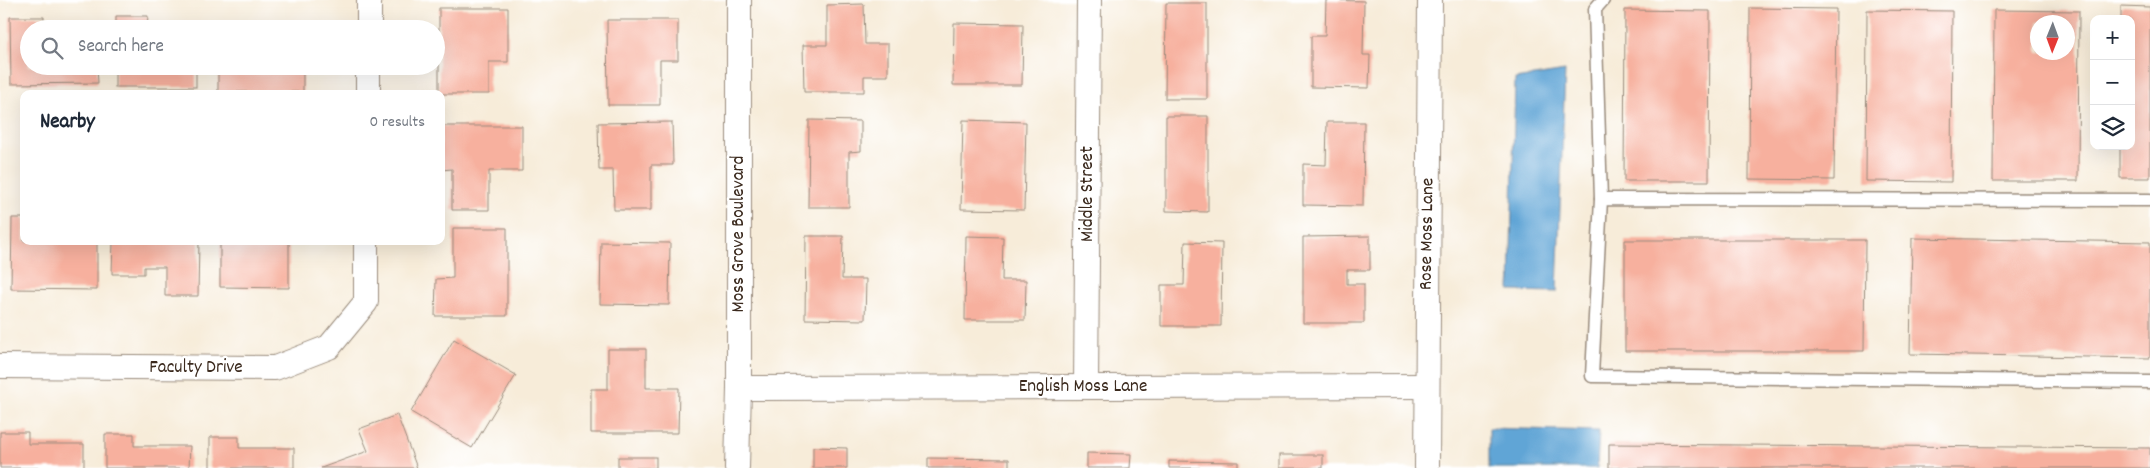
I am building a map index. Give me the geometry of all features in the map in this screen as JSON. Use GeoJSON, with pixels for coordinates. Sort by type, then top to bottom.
{"type":"FeatureCollection","features":[{"type":"Feature","properties":{"kind":"street"},"geometry":{"type":"LineString","coordinates":[[369,0],[369,20]]}},
{"type":"Feature","properties":{"kind":"street","name":"Moss Grove Boulevard"},"geometry":{"type":"LineString","coordinates":[[737,468],[739,388],[739,0]]}},
{"type":"Feature","properties":{"kind":"street","name":"Middle Street"},"geometry":{"type":"LineString","coordinates":[[1086,387],[1089,0]]}},
{"type":"Feature","properties":{"kind":"street","name":"Rose Moss Lane"},"geometry":{"type":"LineString","coordinates":[[1427,468],[1430,0]]}},
{"type":"Feature","properties":{"kind":"street"},"geometry":{"type":"LineString","coordinates":[[368,75],[368,90]]}},
{"type":"Feature","properties":{"kind":"street","name":"Faculty Drive"},"geometry":{"type":"LineString","coordinates":[[0,366],[275,368],[329,347],[366,302],[366,245]]}},
{"type":"Feature","properties":{"kind":"street","name":"English Moss Lane"},"geometry":{"type":"LineString","coordinates":[[739,388],[1427,386]]}},
{"type":"Feature","properties":{"kind":"lane"},"geometry":{"type":"LineString","coordinates":[[1603,0],[1595,9],[1601,199],[1592,376],[2150,382]]}},
{"type":"Feature","properties":{"kind":"lane"},"geometry":{"type":"LineString","coordinates":[[1601,199],[2150,200]]}},
{"type":"Feature","properties":{"kind":"water"},"geometry":{"type":"Polygon","coordinates":[[[1565,71],[1557,292],[1510,291],[1515,79],[1565,71]]]}},
{"type":"Feature","properties":{"kind":"water"},"geometry":{"type":"Polygon","coordinates":[[[1489,428],[1599,431],[1597,468],[1489,468],[1489,428]]]}},
{"type":"Feature","properties":{"kind":"building"},"geometry":{"type":"Polygon","coordinates":[[[1326,0],[1364,1],[1363,55],[1370,55],[1369,88],[1311,87],[1311,36],[1325,36],[1326,0]]]}},
{"type":"Feature","properties":{"kind":"building"},"geometry":{"type":"Polygon","coordinates":[[[1166,3],[1207,3],[1207,99],[1165,99],[1166,3]]]}},
{"type":"Feature","properties":{"kind":"building"},"geometry":{"type":"Polygon","coordinates":[[[864,4],[865,44],[888,44],[888,76],[864,76],[864,92],[804,92],[803,45],[827,45],[827,5],[864,4]]]}},
{"type":"Feature","properties":{"kind":"building"},"geometry":{"type":"Polygon","coordinates":[[[2121,6],[2150,7],[2150,178],[2120,178],[2120,150],[2135,150],[2135,15],[2121,15],[2121,6]]]}},
{"type":"Feature","properties":{"kind":"building"},"geometry":{"type":"Polygon","coordinates":[[[439,8],[508,8],[508,62],[489,62],[489,94],[445,94],[445,90],[439,90],[439,75],[445,75],[445,20],[439,20],[439,8]]]}},
{"type":"Feature","properties":{"kind":"building"},"geometry":{"type":"Polygon","coordinates":[[[1750,8],[1836,9],[1834,180],[1749,179],[1750,8]]]}},
{"type":"Feature","properties":{"kind":"building"},"geometry":{"type":"Polygon","coordinates":[[[1625,10],[1710,11],[1709,181],[1624,181],[1625,10]]]}},
{"type":"Feature","properties":{"kind":"building"},"geometry":{"type":"Polygon","coordinates":[[[1867,10],[1952,11],[1951,182],[1866,181],[1867,10]]]}},
{"type":"Feature","properties":{"kind":"building"},"geometry":{"type":"Polygon","coordinates":[[[1994,10],[2079,11],[2078,181],[1993,181],[1994,10]]]}},
{"type":"Feature","properties":{"kind":"building"},"geometry":{"type":"Polygon","coordinates":[[[116,16],[148,16],[148,20],[116,20],[116,16]]]}},
{"type":"Feature","properties":{"kind":"building"},"geometry":{"type":"Polygon","coordinates":[[[10,17],[44,17],[44,20],[20,20],[20,75],[98,75],[98,83],[11,84],[10,17]]]}},
{"type":"Feature","properties":{"kind":"building"},"geometry":{"type":"Polygon","coordinates":[[[607,20],[678,20],[678,60],[660,60],[660,105],[608,105],[607,20]]]}},
{"type":"Feature","properties":{"kind":"building"},"geometry":{"type":"Polygon","coordinates":[[[954,23],[1023,24],[1022,85],[953,85],[954,23]]]}},
{"type":"Feature","properties":{"kind":"building"},"geometry":{"type":"Polygon","coordinates":[[[115,75],[196,75],[196,87],[115,87],[115,75]]]}},
{"type":"Feature","properties":{"kind":"building"},"geometry":{"type":"Polygon","coordinates":[[[218,75],[303,75],[303,90],[218,90],[218,75]]]}},
{"type":"Feature","properties":{"kind":"building"},"geometry":{"type":"Polygon","coordinates":[[[1166,116],[1208,116],[1208,212],[1166,211],[1166,116]]]}},
{"type":"Feature","properties":{"kind":"building"},"geometry":{"type":"Polygon","coordinates":[[[809,120],[861,121],[861,151],[849,152],[849,207],[808,207],[809,120]]]}},
{"type":"Feature","properties":{"kind":"building"},"geometry":{"type":"Polygon","coordinates":[[[963,120],[1026,122],[1024,210],[961,209],[963,120]]]}},
{"type":"Feature","properties":{"kind":"building"},"geometry":{"type":"Polygon","coordinates":[[[672,122],[673,165],[651,165],[651,210],[614,210],[613,170],[599,170],[598,123],[672,122]]]}},
{"type":"Feature","properties":{"kind":"building"},"geometry":{"type":"Polygon","coordinates":[[[1327,122],[1364,122],[1363,206],[1303,205],[1303,164],[1326,165],[1327,122]]]}},
{"type":"Feature","properties":{"kind":"building"},"geometry":{"type":"Polygon","coordinates":[[[445,126],[522,126],[522,171],[489,171],[489,210],[452,210],[452,169],[445,170],[445,126]]]}},
{"type":"Feature","properties":{"kind":"building"},"geometry":{"type":"Polygon","coordinates":[[[12,218],[20,218],[20,245],[97,245],[97,290],[11,289],[12,218]]]}},
{"type":"Feature","properties":{"kind":"building"},"geometry":{"type":"Polygon","coordinates":[[[453,228],[507,228],[507,316],[435,316],[436,279],[453,278],[453,228]]]}},
{"type":"Feature","properties":{"kind":"building"},"geometry":{"type":"Polygon","coordinates":[[[806,236],[843,236],[842,279],[866,279],[865,320],[805,319],[806,236]]]}},
{"type":"Feature","properties":{"kind":"building"},"geometry":{"type":"Polygon","coordinates":[[[966,236],[1003,237],[1002,280],[1026,280],[1025,320],[965,320],[966,236]]]}},
{"type":"Feature","properties":{"kind":"building"},"geometry":{"type":"Polygon","coordinates":[[[1370,236],[1370,270],[1347,270],[1347,284],[1364,284],[1364,323],[1303,323],[1303,237],[1370,236]]]}},
{"type":"Feature","properties":{"kind":"building"},"geometry":{"type":"Polygon","coordinates":[[[1912,238],[2150,242],[2150,358],[1910,354],[1912,238]]]}},
{"type":"Feature","properties":{"kind":"building"},"geometry":{"type":"Polygon","coordinates":[[[1625,240],[1865,240],[1864,351],[1625,351],[1625,240]]]}},
{"type":"Feature","properties":{"kind":"building"},"geometry":{"type":"Polygon","coordinates":[[[601,242],[670,243],[669,305],[600,304],[601,242]]]}},
{"type":"Feature","properties":{"kind":"building"},"geometry":{"type":"Polygon","coordinates":[[[1185,242],[1222,243],[1221,326],[1161,326],[1161,285],[1184,285],[1185,242]]]}},
{"type":"Feature","properties":{"kind":"building"},"geometry":{"type":"Polygon","coordinates":[[[113,245],[199,245],[198,296],[165,296],[165,267],[144,267],[144,274],[112,274],[113,245]]]}},
{"type":"Feature","properties":{"kind":"building"},"geometry":{"type":"Polygon","coordinates":[[[220,245],[289,245],[289,288],[220,287],[220,245]]]}},
{"type":"Feature","properties":{"kind":"building"},"geometry":{"type":"Polygon","coordinates":[[[454,339],[516,375],[472,448],[411,412],[454,339]]]}},
{"type":"Feature","properties":{"kind":"building"},"geometry":{"type":"Polygon","coordinates":[[[608,349],[646,349],[646,388],[679,388],[678,433],[591,433],[591,389],[608,389],[608,349]]]}},
{"type":"Feature","properties":{"kind":"building"},"geometry":{"type":"Polygon","coordinates":[[[397,415],[417,468],[321,468],[368,451],[359,429],[397,415]]]}},
{"type":"Feature","properties":{"kind":"building"},"geometry":{"type":"Polygon","coordinates":[[[0,432],[28,432],[28,444],[84,444],[84,468],[0,468],[0,432]]]}},
{"type":"Feature","properties":{"kind":"building"},"geometry":{"type":"Polygon","coordinates":[[[105,434],[134,434],[134,446],[190,446],[189,468],[105,468],[105,434]]]}},
{"type":"Feature","properties":{"kind":"building"},"geometry":{"type":"Polygon","coordinates":[[[210,437],[239,437],[239,448],[294,448],[294,468],[210,468],[210,437]]]}},
{"type":"Feature","properties":{"kind":"building"},"geometry":{"type":"Polygon","coordinates":[[[1609,444],[2150,448],[2150,468],[1609,468],[1609,444]]]}},
{"type":"Feature","properties":{"kind":"building"},"geometry":{"type":"Polygon","coordinates":[[[813,447],[847,448],[847,468],[813,468],[813,447]]]}},
{"type":"Feature","properties":{"kind":"building"},"geometry":{"type":"Polygon","coordinates":[[[1087,453],[1131,454],[1130,468],[1087,468],[1087,453]]]}},
{"type":"Feature","properties":{"kind":"building"},"geometry":{"type":"Polygon","coordinates":[[[1279,455],[1323,455],[1323,468],[1279,468],[1279,455]]]}},
{"type":"Feature","properties":{"kind":"building"},"geometry":{"type":"Polygon","coordinates":[[[618,457],[656,457],[656,468],[618,468],[618,457]]]}},
{"type":"Feature","properties":{"kind":"building"},"geometry":{"type":"Polygon","coordinates":[[[928,458],[1009,459],[1009,468],[928,468],[928,458]]]}},
{"type":"Feature","properties":{"kind":"building"},"geometry":{"type":"Polygon","coordinates":[[[1169,461],[1238,462],[1238,468],[1169,468],[1169,461]]]}}]}
